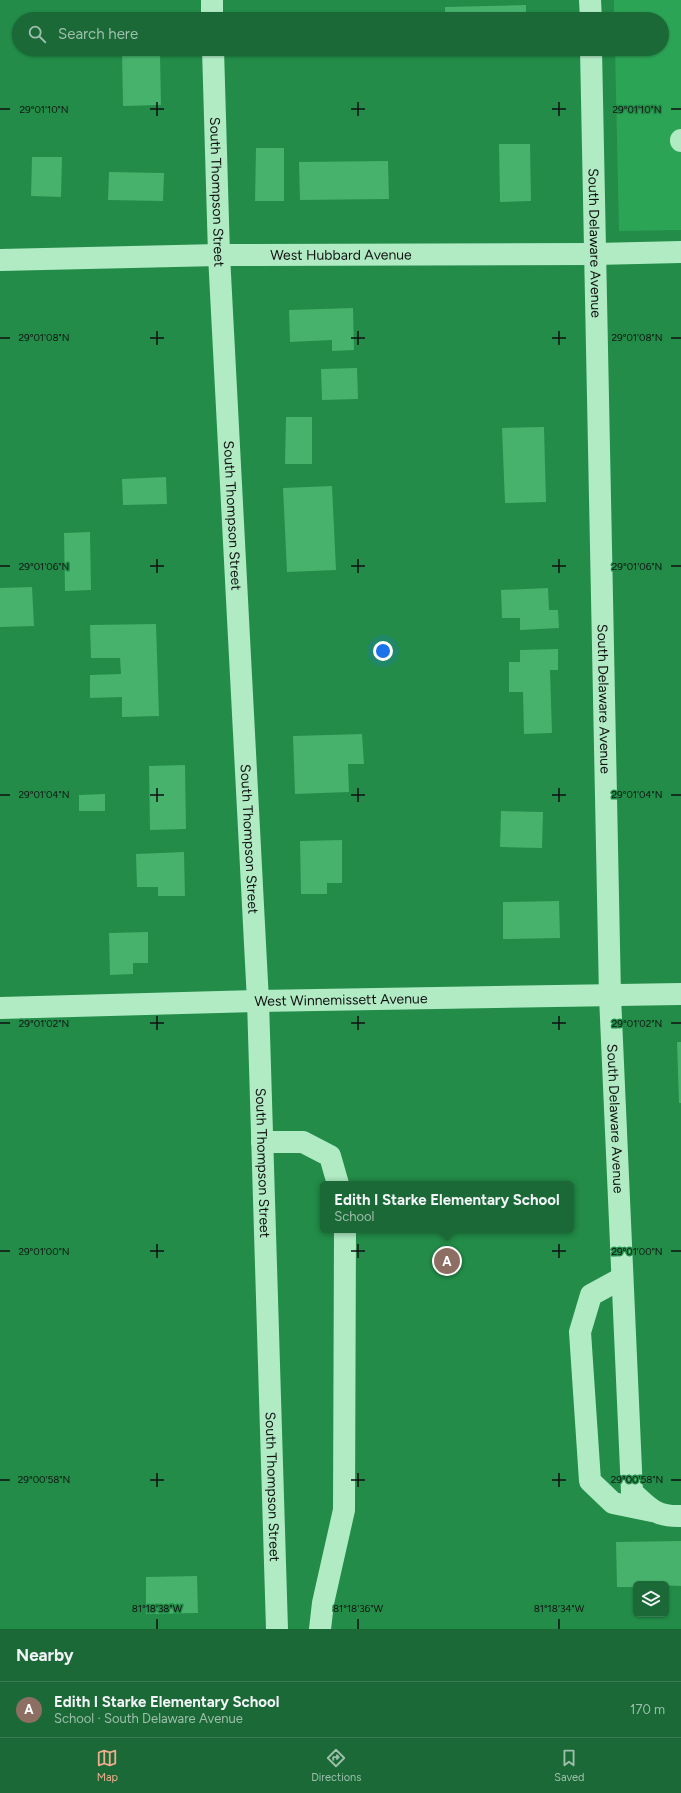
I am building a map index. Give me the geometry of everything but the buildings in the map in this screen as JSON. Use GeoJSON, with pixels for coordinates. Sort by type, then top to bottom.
{"type":"FeatureCollection","features":[{"type":"Feature","properties":{"kind":"street"},"geometry":{"type":"LineString","coordinates":[[212,0],[212,12]]}},
{"type":"Feature","properties":{"kind":"street"},"geometry":{"type":"LineString","coordinates":[[590,0],[591,12]]}},
{"type":"Feature","properties":{"kind":"street","name":"South Thompson Street"},"geometry":{"type":"LineString","coordinates":[[213,56],[219,255],[258,1001],[277,1629]]}},
{"type":"Feature","properties":{"kind":"street","name":"South Delaware Avenue"},"geometry":{"type":"LineString","coordinates":[[591,56],[610,996],[632,1492],[652,1511]]}},
{"type":"Feature","properties":{"kind":"street","name":"West Hubbard Avenue"},"geometry":{"type":"LineString","coordinates":[[0,260],[219,255],[595,254],[681,252]]}},
{"type":"Feature","properties":{"kind":"street","name":"West Winnemissett Avenue"},"geometry":{"type":"LineString","coordinates":[[0,1008],[258,1001],[681,994]]}},
{"type":"Feature","properties":{"kind":"street"},"geometry":{"type":"LineString","coordinates":[[262,1142],[303,1142],[330,1156],[337,1181]]}},
{"type":"Feature","properties":{"kind":"street"},"geometry":{"type":"LineString","coordinates":[[320,1629],[323,1603],[344,1510],[345,1233]]}},
{"type":"Feature","properties":{"kind":"street"},"geometry":{"type":"LineString","coordinates":[[622,1278],[591,1295],[580,1332],[590,1481],[613,1503],[671,1516],[681,1516]]}},
{"type":"Feature","properties":{"kind":"green space"},"geometry":{"type":"Polygon","coordinates":[[[614,0],[681,0],[681,230],[619,231],[615,56],[669,56],[669,12],[614,12],[614,0]]]}},
{"type":"Feature","properties":{"kind":"place","name":"Edith I Starke Elementary School"},"geometry":{"type":"Point","coordinates":[447,1261]}}]}
